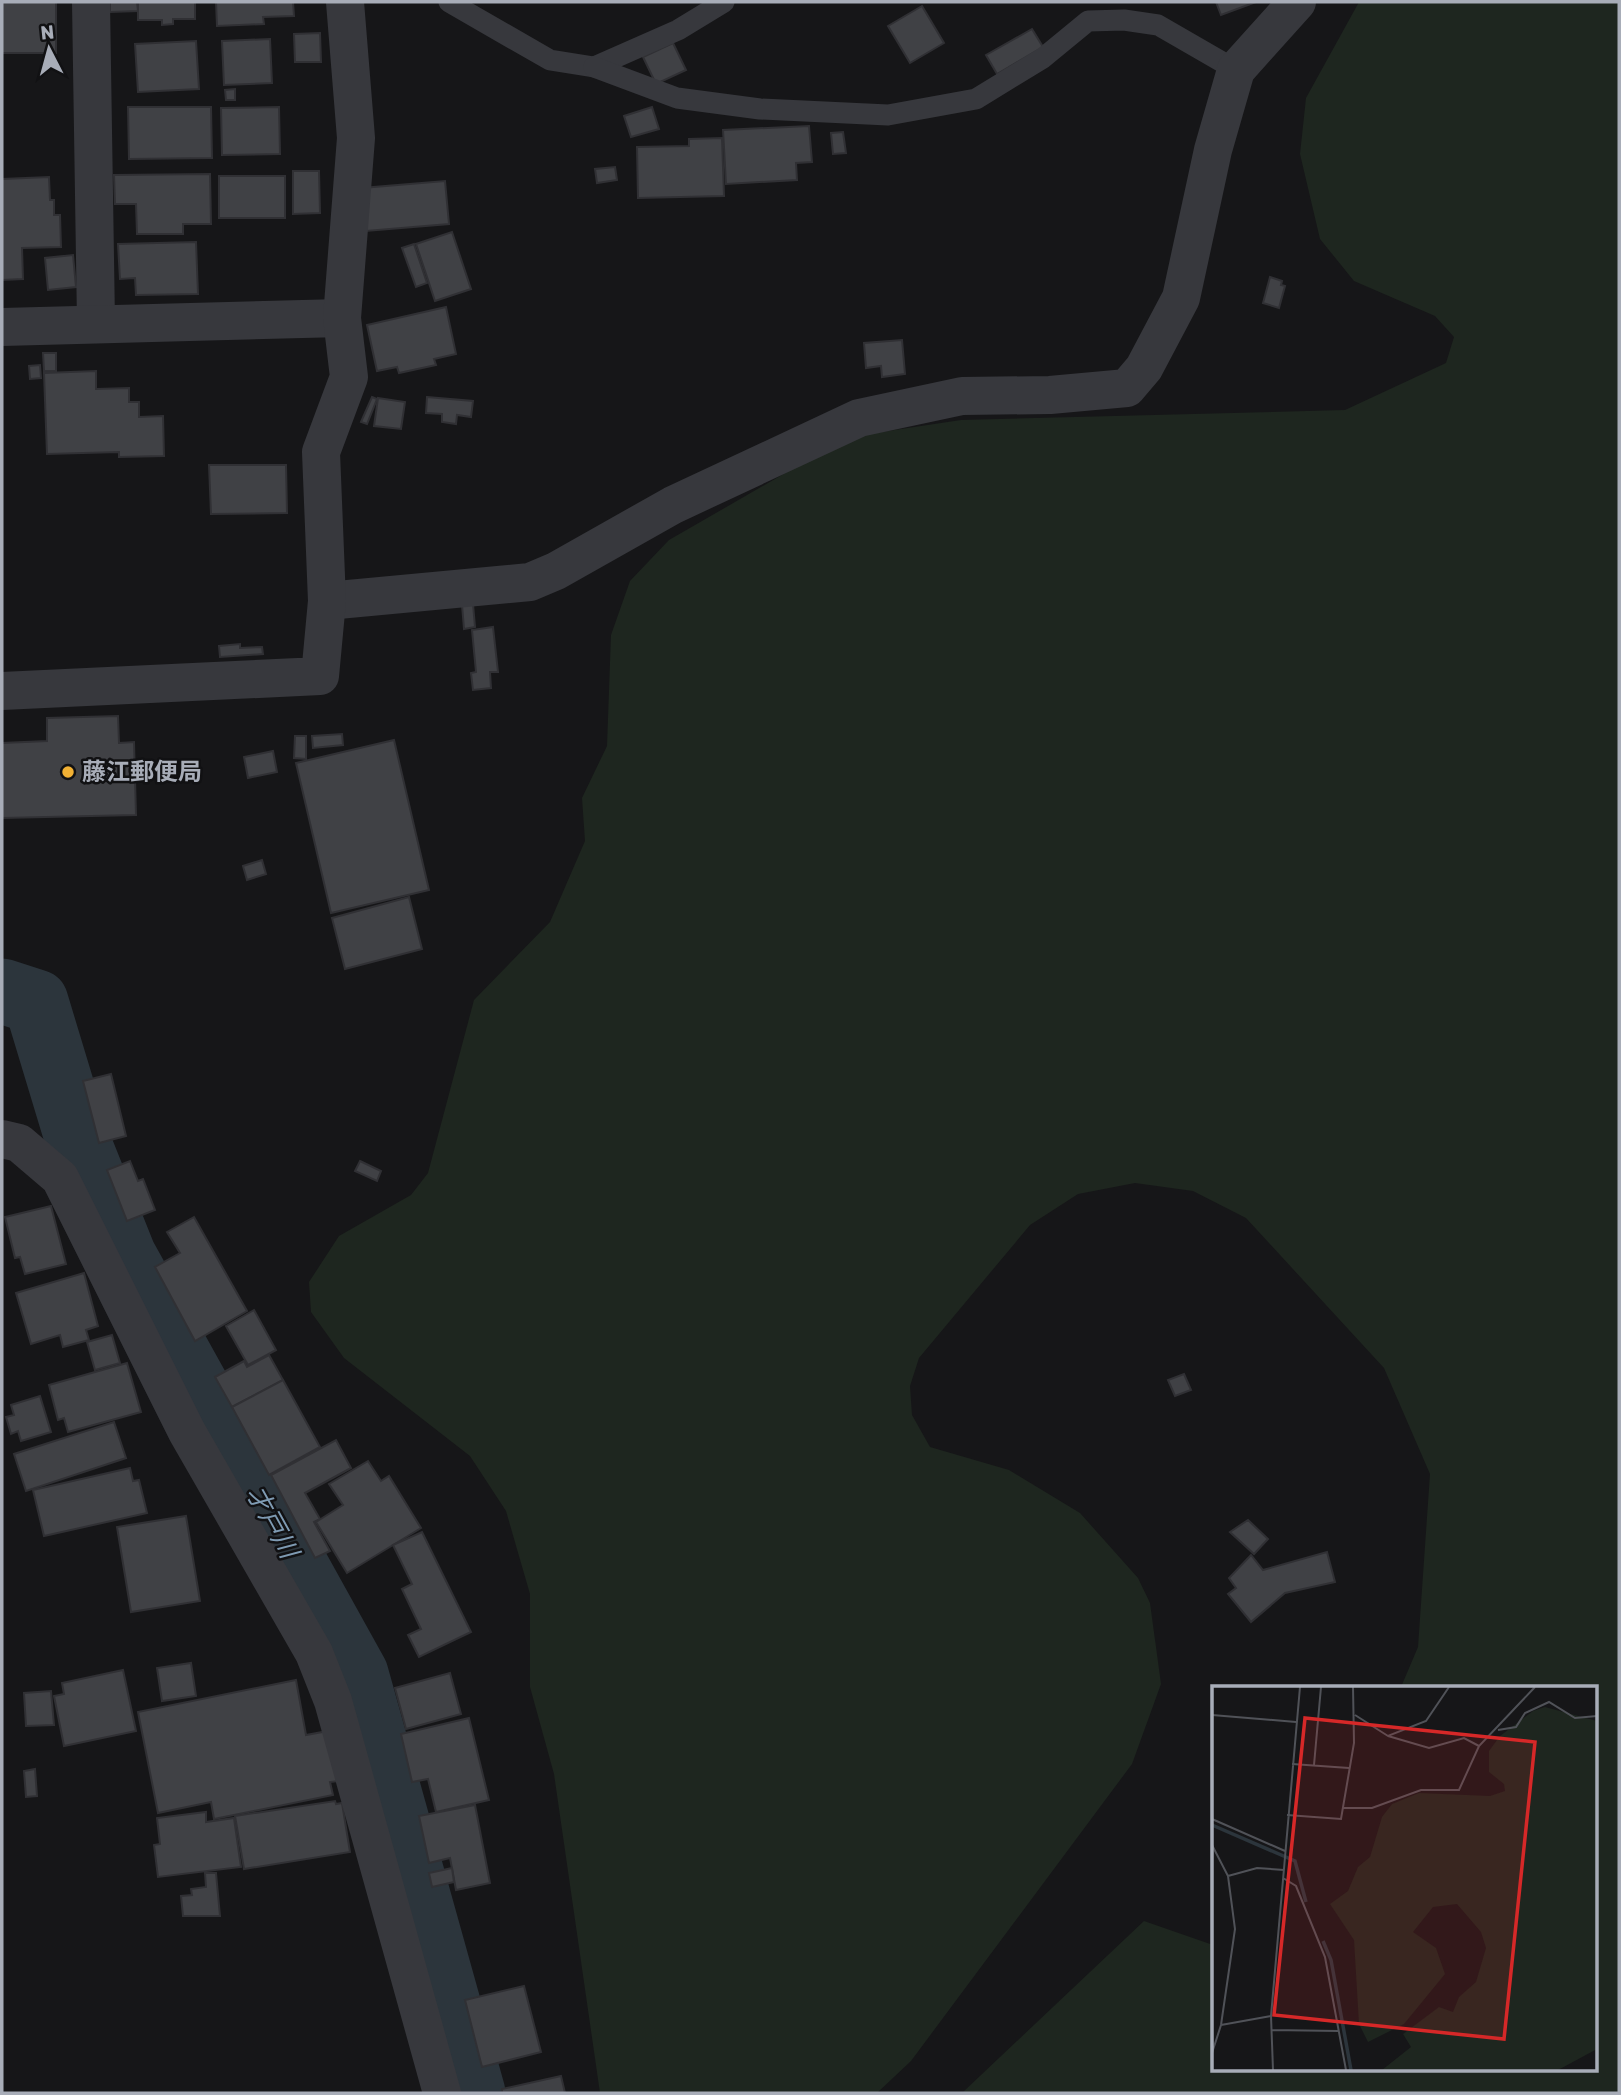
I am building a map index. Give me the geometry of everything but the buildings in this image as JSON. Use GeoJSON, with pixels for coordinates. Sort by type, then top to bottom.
{"type":"FeatureCollection","features":[{"type":"Feature","properties":{"kind":"street"},"geometry":{"type":"LineString","coordinates":[[91,2],[96,322]]}},
{"type":"Feature","properties":{"kind":"street"},"geometry":{"type":"LineString","coordinates":[[2,691],[320,676],[327,601],[321,452],[349,377],[342,318],[356,138],[345,2]]}},
{"type":"Feature","properties":{"kind":"street"},"geometry":{"type":"LineString","coordinates":[[327,601],[530,582],[556,571],[673,505],[859,418],[962,396],[1050,395],[1127,388],[1144,368],[1181,298],[1213,150],[1236,70],[1297,2]]}},
{"type":"Feature","properties":{"kind":"street"},"geometry":{"type":"LineString","coordinates":[[2,327],[96,322],[342,318]]}},
{"type":"Feature","properties":{"kind":"street"},"geometry":{"type":"LineString","coordinates":[[2,1139],[19,1143],[60,1178],[187,1432],[314,1653],[333,1701],[442,2093]]}},
{"type":"Feature","properties":{"kind":"lane"},"geometry":{"type":"LineString","coordinates":[[449,2],[550,60],[594,67],[677,98],[760,109],[888,115],[976,99],[1042,58],[1088,21],[1124,20],[1158,24],[1236,70]]}},
{"type":"Feature","properties":{"kind":"lane"},"geometry":{"type":"LineString","coordinates":[[594,67],[678,30],[724,2]]}},
{"type":"Feature","properties":{"kind":"shaded area"},"geometry":{"type":"Polygon","coordinates":[[[1359,2],[1619,2],[1619,2093],[962,2093],[1144,1921],[1212,1945],[1212,2070],[1596,2070],[1596,1686],[1401,1686],[1418,1647],[1430,1474],[1384,1368],[1246,1218],[1193,1191],[1135,1183],[1078,1194],[1030,1225],[919,1358],[910,1386],[912,1415],[930,1447],[1009,1470],[1080,1513],[1138,1578],[1150,1603],[1161,1684],[1132,1764],[911,2061],[877,2093],[600,2093],[554,1774],[530,1687],[530,1594],[506,1511],[470,1456],[344,1358],[311,1312],[309,1282],[339,1236],[411,1195],[428,1173],[474,1000],[550,922],[585,841],[582,798],[607,746],[611,635],[630,581],[669,540],[848,437],[961,420],[1345,410],[1446,363],[1454,337],[1435,316],[1354,281],[1320,239],[1300,154],[1306,98],[1359,2]]]}},
{"type":"Feature","properties":{"kind":"waterway","name":"才戸川"},"geometry":{"type":"LineString","coordinates":[[2,991],[36,1002],[78,1141],[124,1256],[356,1674],[473,2093]]}},
{"type":"Feature","properties":{"kind":"place","name":"藤江郵便局"},"geometry":{"type":"Point","coordinates":[68,772]}}]}
